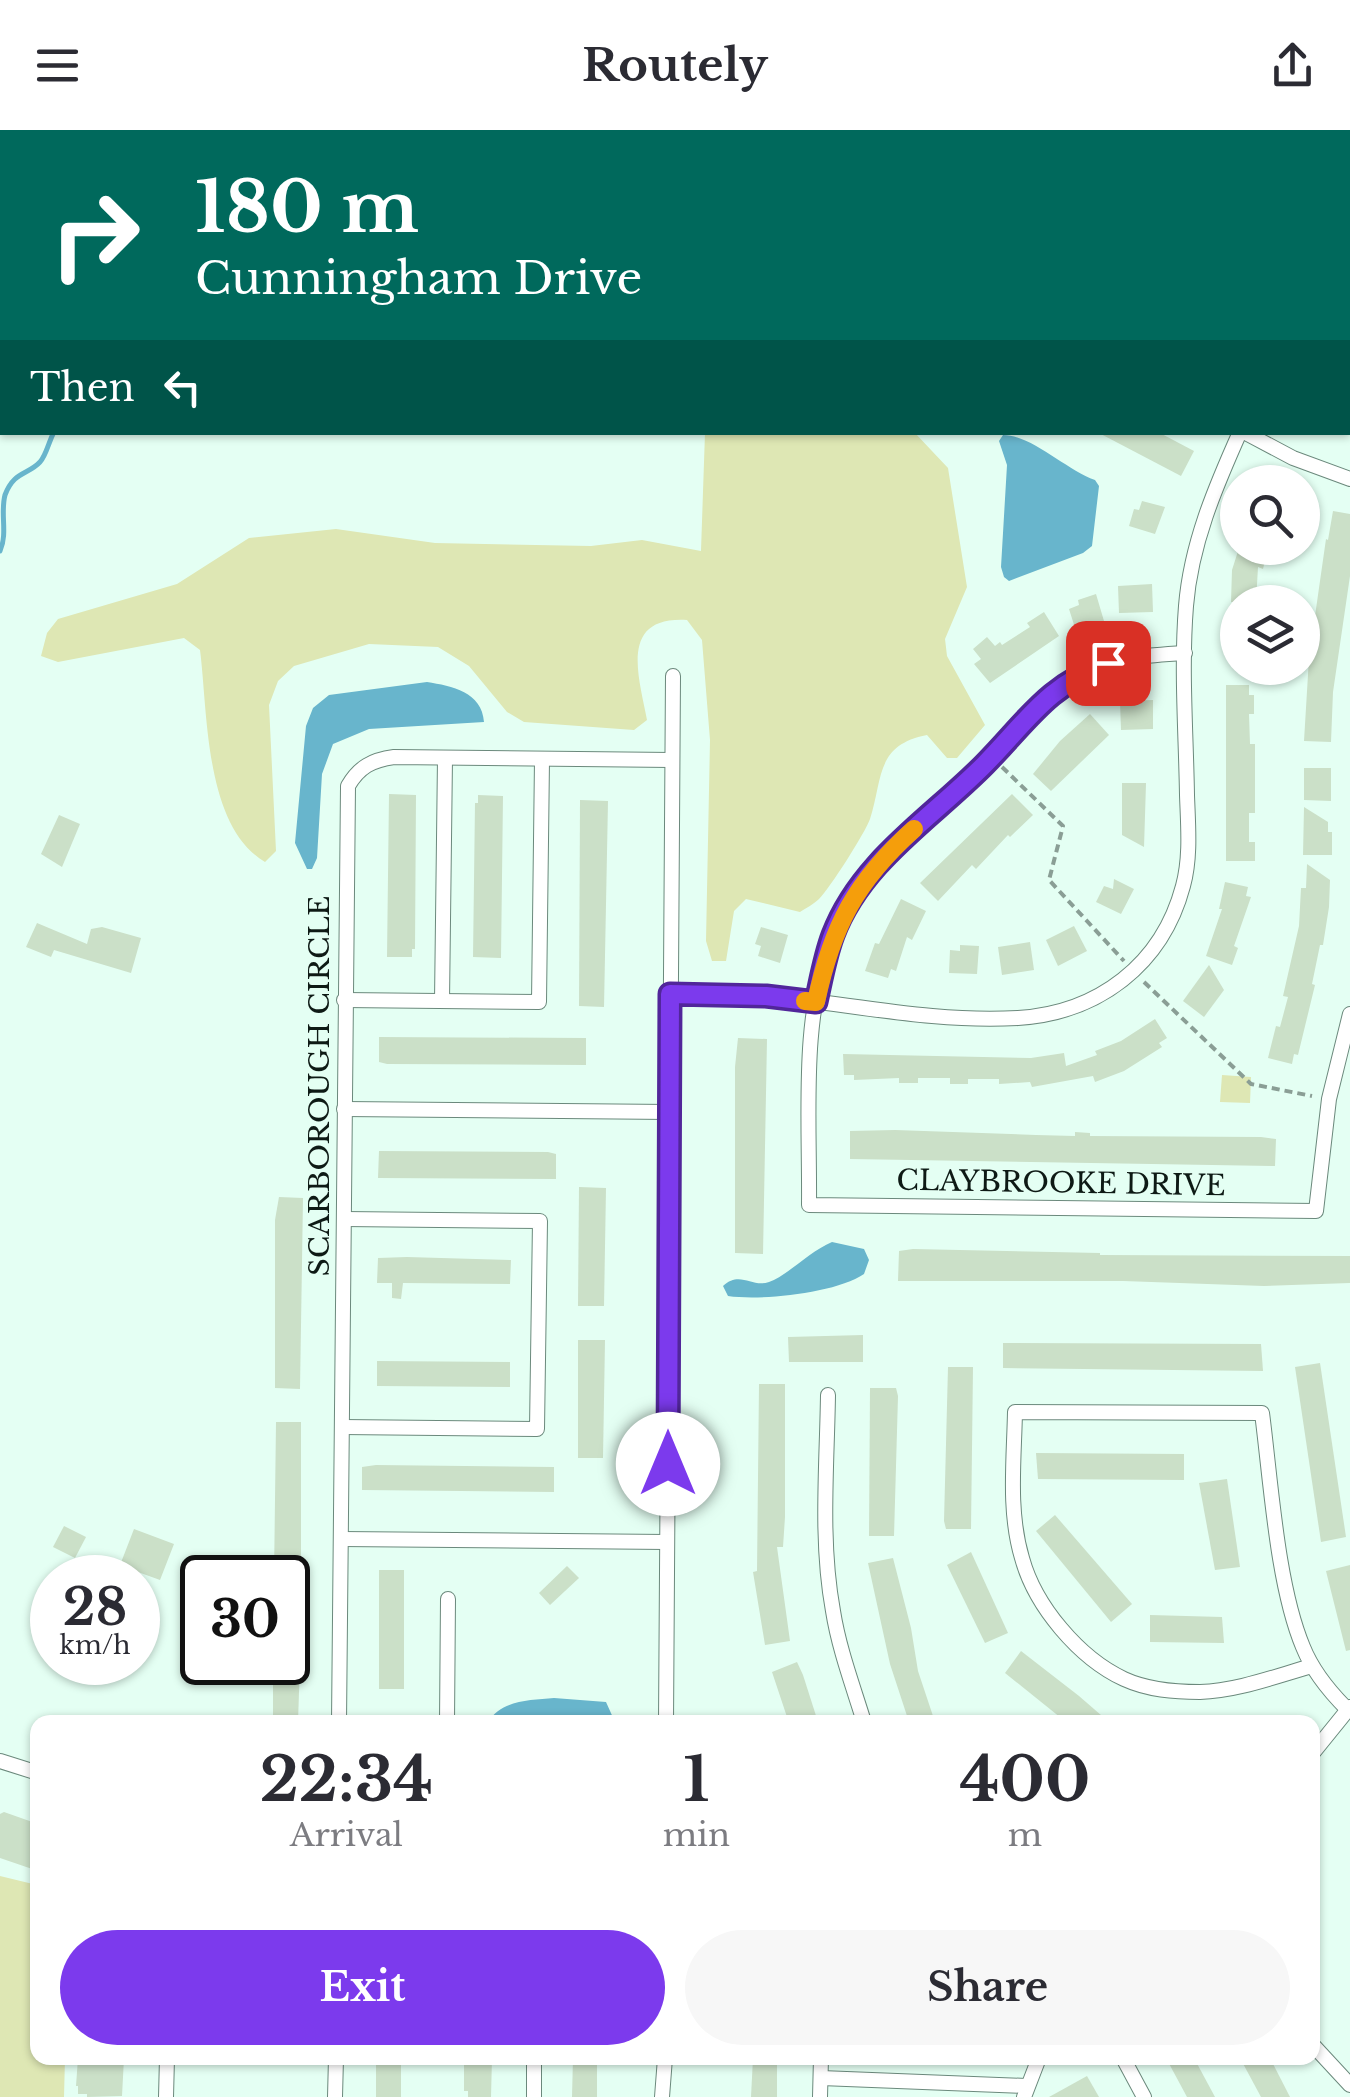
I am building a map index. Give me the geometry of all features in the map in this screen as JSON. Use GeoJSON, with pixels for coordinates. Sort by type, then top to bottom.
{"type":"FeatureCollection","features":[{"type":"Feature","properties":{"kind":"street"},"geometry":{"type":"LineString","coordinates":[[670,994],[766,996],[935,1017],[1017,1018],[1076,1008],[1116,988],[1135,972],[1166,927],[1184,885],[1188,831],[1186,606],[1201,530],[1241,435]]}},
{"type":"Feature","properties":{"kind":"street"},"geometry":{"type":"LineString","coordinates":[[1248,435],[1293,458],[1350,479]]}},
{"type":"Feature","properties":{"kind":"street"},"geometry":{"type":"LineString","coordinates":[[816,1002],[834,932],[869,876],[890,850],[992,757],[1038,704],[1081,674],[1138,656],[1185,653]]}},
{"type":"Feature","properties":{"kind":"street"},"geometry":{"type":"LineString","coordinates":[[666,1715],[673,676]]}},
{"type":"Feature","properties":{"kind":"street"},"geometry":{"type":"LineString","coordinates":[[442,1001],[445,758]]}},
{"type":"Feature","properties":{"kind":"street","name":"SCARBOROUGH CIRCLE"},"geometry":{"type":"LineString","coordinates":[[339,1715],[348,786],[356,772],[379,760],[672,760]]}},
{"type":"Feature","properties":{"kind":"street"},"geometry":{"type":"LineString","coordinates":[[344,1000],[538,1002],[542,760]]}},
{"type":"Feature","properties":{"kind":"street","name":"CLAYBROOKE DRIVE"},"geometry":{"type":"LineString","coordinates":[[816,1002],[810,1036],[809,1205],[1316,1211],[1329,1099],[1350,1014]]}},
{"type":"Feature","properties":{"kind":"street"},"geometry":{"type":"LineString","coordinates":[[344,1108],[670,1112]]}},
{"type":"Feature","properties":{"kind":"street"},"geometry":{"type":"LineString","coordinates":[[342,1427],[537,1429],[540,1238],[540,1221],[344,1219]]}},
{"type":"Feature","properties":{"kind":"street"},"geometry":{"type":"LineString","coordinates":[[828,1395],[826,1542],[830,1588],[839,1642],[862,1715]]}},
{"type":"Feature","properties":{"kind":"street"},"geometry":{"type":"LineString","coordinates":[[1312,1666],[1205,1692],[1172,1692],[1122,1678],[1093,1658],[1047,1608],[1022,1559],[1013,1510],[1015,1412],[1262,1413],[1289,1601],[1312,1666],[1327,1689],[1348,1708],[1320,1744]]}},
{"type":"Feature","properties":{"kind":"street"},"geometry":{"type":"LineString","coordinates":[[341,1539],[668,1542]]}},
{"type":"Feature","properties":{"kind":"street"},"geometry":{"type":"LineString","coordinates":[[446,1715],[448,1600]]}},
{"type":"Feature","properties":{"kind":"street"},"geometry":{"type":"LineString","coordinates":[[0,1762],[30,1771]]}},
{"type":"Feature","properties":{"kind":"street"},"geometry":{"type":"LineString","coordinates":[[1320,2052],[1350,2084]]}},
{"type":"Feature","properties":{"kind":"street"},"geometry":{"type":"LineString","coordinates":[[166,2097],[167,2065]]}},
{"type":"Feature","properties":{"kind":"street"},"geometry":{"type":"LineString","coordinates":[[335,2097],[336,2065]]}},
{"type":"Feature","properties":{"kind":"street"},"geometry":{"type":"LineString","coordinates":[[534,2065],[534,2097]]}},
{"type":"Feature","properties":{"kind":"street"},"geometry":{"type":"LineString","coordinates":[[662,2097],[664,2065]]}},
{"type":"Feature","properties":{"kind":"street"},"geometry":{"type":"LineString","coordinates":[[820,2097],[821,2065]]}},
{"type":"Feature","properties":{"kind":"street"},"geometry":{"type":"LineString","coordinates":[[821,2078],[1025,2092],[1035,2065]]}},
{"type":"Feature","properties":{"kind":"street"},"geometry":{"type":"LineString","coordinates":[[1126,2065],[1144,2097]]}},
{"type":"Feature","properties":{"kind":"path"},"geometry":{"type":"LineString","coordinates":[[992,757],[1064,826],[1049,880],[1173,1014],[1251,1084],[1329,1099]]}},
{"type":"Feature","properties":{"kind":"green space"},"geometry":{"type":"Polygon","coordinates":[[[705,435],[917,435],[948,468],[967,587],[945,639],[947,656],[985,725],[957,758],[947,758],[927,735],[898,747],[884,766],[867,826],[824,893],[800,912],[746,899],[734,911],[726,961],[712,961],[706,941],[710,740],[702,640],[687,620],[665,621],[651,628],[642,639],[638,668],[647,720],[634,730],[524,722],[507,712],[469,666],[438,647],[369,644],[294,666],[278,681],[269,705],[276,851],[265,862],[245,845],[230,822],[220,795],[208,735],[200,650],[184,638],[58,662],[41,656],[47,633],[58,619],[177,584],[249,538],[336,529],[435,543],[591,546],[642,540],[701,551],[705,435]]]}},
{"type":"Feature","properties":{"kind":"green space"},"geometry":{"type":"Polygon","coordinates":[[[1222,1075],[1251,1077],[1250,1103],[1220,1102],[1222,1075]]]}},
{"type":"Feature","properties":{"kind":"green space"},"geometry":{"type":"Polygon","coordinates":[[[0,1876],[30,1883],[30,2065],[65,2065],[64,2097],[0,2097],[0,1876]]]}},
{"type":"Feature","properties":{"kind":"water"},"geometry":{"type":"Polygon","coordinates":[[[1003,435],[1026,441],[1095,480],[1099,486],[1092,546],[1009,581],[1001,567],[1007,465],[999,441],[1003,435]]]}},
{"type":"Feature","properties":{"kind":"water"},"geometry":{"type":"Polygon","coordinates":[[[427,682],[472,697],[484,722],[369,729],[333,744],[322,774],[317,858],[312,869],[307,869],[295,843],[306,726],[313,708],[329,695],[427,682]]]}},
{"type":"Feature","properties":{"kind":"water"},"geometry":{"type":"Polygon","coordinates":[[[832,1242],[864,1249],[869,1260],[864,1274],[818,1291],[779,1296],[728,1296],[723,1286],[735,1279],[769,1282],[832,1242]]]}},
{"type":"Feature","properties":{"kind":"water"},"geometry":{"type":"Polygon","coordinates":[[[554,1698],[606,1702],[612,1715],[494,1715],[509,1705],[554,1698]]]}},
{"type":"Feature","properties":{"kind":"building"},"geometry":{"type":"Polygon","coordinates":[[[1103,435],[1164,435],[1194,451],[1181,476],[1103,435]]]}},
{"type":"Feature","properties":{"kind":"building"},"geometry":{"type":"Polygon","coordinates":[[[1142,501],[1165,507],[1155,534],[1129,526],[1134,509],[1139,510],[1142,501]]]}},
{"type":"Feature","properties":{"kind":"building"},"geometry":{"type":"Polygon","coordinates":[[[1333,511],[1350,514],[1350,576],[1333,692],[1331,742],[1304,741],[1307,685],[1320,685],[1319,585],[1333,511]]]}},
{"type":"Feature","properties":{"kind":"building"},"geometry":{"type":"Polygon","coordinates":[[[1234,565],[1264,565],[1263,569],[1258,567],[1257,585],[1232,585],[1234,565]]]}},
{"type":"Feature","properties":{"kind":"building"},"geometry":{"type":"Polygon","coordinates":[[[1152,584],[1153,612],[1119,613],[1118,586],[1152,584]]]}},
{"type":"Feature","properties":{"kind":"building"},"geometry":{"type":"Polygon","coordinates":[[[1096,594],[1104,621],[1076,631],[1069,609],[1079,605],[1078,600],[1096,594]]]}},
{"type":"Feature","properties":{"kind":"building"},"geometry":{"type":"Polygon","coordinates":[[[1044,612],[1059,636],[990,683],[974,664],[981,659],[973,649],[987,637],[995,646],[1000,642],[1002,645],[1030,627],[1027,623],[1044,612]]]}},
{"type":"Feature","properties":{"kind":"building"},"geometry":{"type":"Polygon","coordinates":[[[1226,685],[1249,685],[1249,695],[1254,695],[1254,714],[1249,714],[1250,744],[1255,744],[1255,813],[1249,813],[1249,842],[1255,842],[1255,861],[1226,861],[1226,685]]]}},
{"type":"Feature","properties":{"kind":"building"},"geometry":{"type":"Polygon","coordinates":[[[1153,700],[1153,729],[1121,730],[1120,701],[1153,700]]]}},
{"type":"Feature","properties":{"kind":"building"},"geometry":{"type":"Polygon","coordinates":[[[1090,714],[1109,735],[1051,791],[1033,774],[1060,741],[1090,714]]]}},
{"type":"Feature","properties":{"kind":"building"},"geometry":{"type":"Polygon","coordinates":[[[1304,768],[1331,768],[1331,801],[1304,800],[1304,768]]]}},
{"type":"Feature","properties":{"kind":"building"},"geometry":{"type":"Polygon","coordinates":[[[1122,783],[1146,783],[1144,847],[1122,835],[1122,783]]]}},
{"type":"Feature","properties":{"kind":"building"},"geometry":{"type":"Polygon","coordinates":[[[389,794],[416,795],[412,957],[387,957],[389,794]]]}},
{"type":"Feature","properties":{"kind":"building"},"geometry":{"type":"Polygon","coordinates":[[[1012,794],[1033,815],[976,869],[972,865],[938,901],[920,883],[1012,794]]]}},
{"type":"Feature","properties":{"kind":"building"},"geometry":{"type":"Polygon","coordinates":[[[478,795],[503,796],[501,958],[473,957],[478,795]]]}},
{"type":"Feature","properties":{"kind":"building"},"geometry":{"type":"Polygon","coordinates":[[[580,800],[608,801],[604,1007],[579,1006],[580,800]]]}},
{"type":"Feature","properties":{"kind":"building"},"geometry":{"type":"Polygon","coordinates":[[[1304,807],[1328,822],[1332,855],[1303,855],[1304,807]]]}},
{"type":"Feature","properties":{"kind":"building"},"geometry":{"type":"Polygon","coordinates":[[[59,815],[80,824],[62,867],[41,854],[59,815]]]}},
{"type":"Feature","properties":{"kind":"building"},"geometry":{"type":"Polygon","coordinates":[[[1307,864],[1330,880],[1329,907],[1312,984],[1315,985],[1298,1055],[1294,1054],[1292,1064],[1268,1058],[1288,997],[1283,996],[1299,926],[1301,888],[1306,888],[1307,864]]]}},
{"type":"Feature","properties":{"kind":"building"},"geometry":{"type":"Polygon","coordinates":[[[1114,879],[1134,889],[1121,914],[1096,902],[1104,886],[1113,889],[1114,879]]]}},
{"type":"Feature","properties":{"kind":"building"},"geometry":{"type":"Polygon","coordinates":[[[1225,882],[1248,887],[1246,896],[1251,897],[1234,946],[1238,948],[1232,965],[1206,956],[1222,909],[1225,882]]]}},
{"type":"Feature","properties":{"kind":"building"},"geometry":{"type":"Polygon","coordinates":[[[901,899],[926,911],[912,940],[907,937],[896,971],[891,969],[888,978],[865,971],[875,943],[879,944],[901,899]]]}},
{"type":"Feature","properties":{"kind":"building"},"geometry":{"type":"Polygon","coordinates":[[[37,923],[87,944],[91,929],[102,927],[141,938],[131,973],[54,950],[51,957],[26,947],[37,923]]]}},
{"type":"Feature","properties":{"kind":"building"},"geometry":{"type":"Polygon","coordinates":[[[1074,926],[1087,951],[1058,966],[1046,940],[1074,926]]]}},
{"type":"Feature","properties":{"kind":"building"},"geometry":{"type":"Polygon","coordinates":[[[761,927],[788,935],[780,963],[758,956],[761,946],[755,944],[761,927]]]}},
{"type":"Feature","properties":{"kind":"building"},"geometry":{"type":"Polygon","coordinates":[[[1030,942],[1034,970],[1002,975],[998,947],[1030,942]]]}},
{"type":"Feature","properties":{"kind":"building"},"geometry":{"type":"Polygon","coordinates":[[[960,945],[979,946],[977,974],[949,973],[950,950],[960,951],[960,945]]]}},
{"type":"Feature","properties":{"kind":"building"},"geometry":{"type":"Polygon","coordinates":[[[1209,965],[1224,990],[1204,1017],[1183,1001],[1209,965]]]}},
{"type":"Feature","properties":{"kind":"building"},"geometry":{"type":"Polygon","coordinates":[[[1155,1019],[1167,1038],[1159,1043],[1162,1047],[1124,1071],[1095,1082],[1093,1076],[1032,1087],[1030,1082],[999,1084],[999,1079],[968,1079],[968,1084],[950,1084],[950,1078],[918,1078],[918,1083],[899,1083],[899,1078],[854,1080],[854,1075],[844,1075],[843,1054],[1031,1058],[1064,1053],[1066,1066],[1097,1055],[1095,1051],[1121,1041],[1155,1019]]]}},
{"type":"Feature","properties":{"kind":"building"},"geometry":{"type":"Polygon","coordinates":[[[379,1037],[586,1038],[586,1065],[387,1064],[379,1062],[379,1037]]]}},
{"type":"Feature","properties":{"kind":"building"},"geometry":{"type":"Polygon","coordinates":[[[738,1038],[767,1039],[763,1254],[735,1253],[738,1038]]]}},
{"type":"Feature","properties":{"kind":"building"},"geometry":{"type":"Polygon","coordinates":[[[850,1131],[1261,1137],[1276,1139],[1275,1166],[850,1159],[850,1131]]]}},
{"type":"Feature","properties":{"kind":"building"},"geometry":{"type":"Polygon","coordinates":[[[379,1151],[548,1152],[556,1154],[556,1179],[378,1178],[379,1151]]]}},
{"type":"Feature","properties":{"kind":"building"},"geometry":{"type":"Polygon","coordinates":[[[579,1187],[606,1188],[604,1306],[578,1306],[579,1187]]]}},
{"type":"Feature","properties":{"kind":"building"},"geometry":{"type":"Polygon","coordinates":[[[279,1197],[303,1198],[300,1389],[275,1388],[275,1220],[279,1197]]]}},
{"type":"Feature","properties":{"kind":"building"},"geometry":{"type":"Polygon","coordinates":[[[899,1251],[1100,1255],[1350,1256],[1350,1283],[1264,1286],[1123,1281],[898,1281],[899,1251]]]}},
{"type":"Feature","properties":{"kind":"building"},"geometry":{"type":"Polygon","coordinates":[[[378,1258],[511,1260],[510,1284],[403,1283],[401,1299],[392,1298],[392,1283],[377,1283],[378,1258]]]}},
{"type":"Feature","properties":{"kind":"building"},"geometry":{"type":"Polygon","coordinates":[[[863,1335],[863,1362],[789,1362],[788,1337],[863,1335]]]}},
{"type":"Feature","properties":{"kind":"building"},"geometry":{"type":"Polygon","coordinates":[[[578,1340],[605,1340],[603,1458],[578,1458],[578,1340]]]}},
{"type":"Feature","properties":{"kind":"building"},"geometry":{"type":"Polygon","coordinates":[[[1003,1343],[1261,1344],[1263,1371],[1003,1368],[1003,1343]]]}},
{"type":"Feature","properties":{"kind":"building"},"geometry":{"type":"Polygon","coordinates":[[[377,1361],[510,1362],[510,1387],[377,1386],[377,1361]]]}},
{"type":"Feature","properties":{"kind":"building"},"geometry":{"type":"Polygon","coordinates":[[[1320,1363],[1346,1537],[1321,1542],[1295,1367],[1320,1363]]]}},
{"type":"Feature","properties":{"kind":"building"},"geometry":{"type":"Polygon","coordinates":[[[948,1367],[973,1367],[971,1529],[946,1529],[944,1521],[948,1367]]]}},
{"type":"Feature","properties":{"kind":"building"},"geometry":{"type":"Polygon","coordinates":[[[759,1384],[785,1384],[785,1517],[783,1547],[777,1547],[790,1641],[765,1645],[753,1572],[757,1571],[759,1384]]]}},
{"type":"Feature","properties":{"kind":"building"},"geometry":{"type":"Polygon","coordinates":[[[870,1388],[896,1388],[898,1396],[894,1536],[869,1536],[870,1388]]]}},
{"type":"Feature","properties":{"kind":"building"},"geometry":{"type":"Polygon","coordinates":[[[276,1422],[301,1422],[301,1555],[274,1555],[276,1422]]]}},
{"type":"Feature","properties":{"kind":"building"},"geometry":{"type":"Polygon","coordinates":[[[1036,1453],[1184,1454],[1184,1480],[1038,1479],[1036,1453]]]}},
{"type":"Feature","properties":{"kind":"building"},"geometry":{"type":"Polygon","coordinates":[[[362,1467],[554,1467],[554,1492],[362,1490],[362,1467]]]}},
{"type":"Feature","properties":{"kind":"building"},"geometry":{"type":"Polygon","coordinates":[[[1227,1479],[1240,1567],[1215,1570],[1199,1483],[1227,1479]]]}},
{"type":"Feature","properties":{"kind":"building"},"geometry":{"type":"Polygon","coordinates":[[[1055,1515],[1132,1604],[1111,1622],[1036,1531],[1055,1515]]]}},
{"type":"Feature","properties":{"kind":"building"},"geometry":{"type":"Polygon","coordinates":[[[64,1526],[86,1537],[77,1555],[53,1547],[64,1526]]]}},
{"type":"Feature","properties":{"kind":"building"},"geometry":{"type":"Polygon","coordinates":[[[134,1529],[174,1544],[160,1580],[160,1555],[124,1555],[134,1529]]]}},
{"type":"Feature","properties":{"kind":"building"},"geometry":{"type":"Polygon","coordinates":[[[971,1552],[1008,1633],[985,1643],[947,1565],[971,1552]]]}},
{"type":"Feature","properties":{"kind":"building"},"geometry":{"type":"Polygon","coordinates":[[[893,1558],[918,1671],[933,1715],[907,1715],[890,1664],[868,1563],[893,1558]]]}},
{"type":"Feature","properties":{"kind":"building"},"geometry":{"type":"Polygon","coordinates":[[[1350,1565],[1350,1650],[1346,1651],[1326,1571],[1350,1565]]]}},
{"type":"Feature","properties":{"kind":"building"},"geometry":{"type":"Polygon","coordinates":[[[567,1566],[579,1578],[550,1605],[539,1593],[567,1566]]]}},
{"type":"Feature","properties":{"kind":"building"},"geometry":{"type":"Polygon","coordinates":[[[379,1570],[404,1570],[404,1689],[379,1689],[379,1570]]]}},
{"type":"Feature","properties":{"kind":"building"},"geometry":{"type":"Polygon","coordinates":[[[1150,1615],[1222,1617],[1224,1643],[1150,1642],[1150,1615]]]}},
{"type":"Feature","properties":{"kind":"building"},"geometry":{"type":"Polygon","coordinates":[[[1021,1651],[1101,1715],[1057,1715],[1005,1673],[1021,1651]]]}},
{"type":"Feature","properties":{"kind":"building"},"geometry":{"type":"Polygon","coordinates":[[[797,1662],[816,1715],[786,1715],[772,1672],[797,1662]]]}},
{"type":"Feature","properties":{"kind":"building"},"geometry":{"type":"Polygon","coordinates":[[[273,1685],[299,1685],[298,1715],[273,1715],[273,1685]]]}},
{"type":"Feature","properties":{"kind":"building"},"geometry":{"type":"Polygon","coordinates":[[[0,1814],[30,1821],[30,1868],[0,1858],[0,1814]]]}},
{"type":"Feature","properties":{"kind":"building"},"geometry":{"type":"Polygon","coordinates":[[[78,2065],[124,2065],[122,2096],[87,2097],[78,2094],[78,2065]]]}},
{"type":"Feature","properties":{"kind":"building"},"geometry":{"type":"Polygon","coordinates":[[[376,2065],[401,2065],[401,2097],[376,2097],[376,2065]]]}},
{"type":"Feature","properties":{"kind":"building"},"geometry":{"type":"Polygon","coordinates":[[[464,2065],[492,2065],[491,2097],[468,2097],[468,2091],[464,2091],[464,2065]]]}},
{"type":"Feature","properties":{"kind":"building"},"geometry":{"type":"Polygon","coordinates":[[[573,2065],[597,2065],[597,2097],[572,2097],[573,2065]]]}},
{"type":"Feature","properties":{"kind":"building"},"geometry":{"type":"Polygon","coordinates":[[[753,2065],[777,2065],[777,2097],[751,2097],[753,2065]]]}},
{"type":"Feature","properties":{"kind":"building"},"geometry":{"type":"Polygon","coordinates":[[[1170,2065],[1198,2065],[1215,2097],[1187,2097],[1170,2065]]]}},
{"type":"Feature","properties":{"kind":"building"},"geometry":{"type":"Polygon","coordinates":[[[1244,2065],[1274,2065],[1290,2097],[1261,2097],[1244,2065]]]}},
{"type":"Feature","properties":{"kind":"building"},"geometry":{"type":"Polygon","coordinates":[[[1087,2076],[1099,2097],[1049,2097],[1087,2076]]]}},
{"type":"Feature","properties":{"kind":"waterway"},"geometry":{"type":"LineString","coordinates":[[0,551],[5,495],[21,474],[42,459],[53,435]]}},
{"type":"Feature","properties":{"kind":"slow traffic"},"geometry":{"type":"LineString","coordinates":[[805,1001],[816,1002],[834,932],[849,905],[890,850],[914,829]]}},
{"type":"Feature","properties":{"kind":"route"},"geometry":{"type":"LineString","coordinates":[[668,1464],[670,994],[766,996],[816,1002],[834,932],[890,850],[985,764],[1038,704],[1081,674],[1108,663]]}}]}
